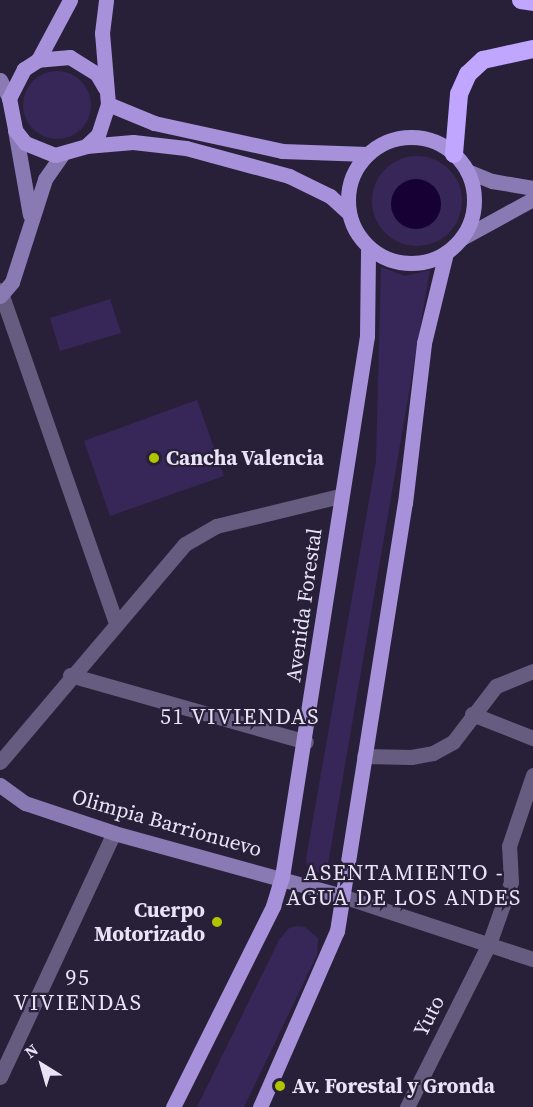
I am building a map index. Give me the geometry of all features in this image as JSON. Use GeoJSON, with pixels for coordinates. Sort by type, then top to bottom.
{"type":"FeatureCollection","features":[{"type":"Feature","properties":{"kind":"highway"},"geometry":{"type":"LineString","coordinates":[[521,0],[533,2]]}},
{"type":"Feature","properties":{"kind":"highway"},"geometry":{"type":"LineString","coordinates":[[454,154],[459,94],[468,74],[483,60],[533,49]]}},
{"type":"Feature","properties":{"kind":"main road"},"geometry":{"type":"LineString","coordinates":[[38,60],[70,0]]}},
{"type":"Feature","properties":{"kind":"main road"},"geometry":{"type":"LineString","coordinates":[[86,146],[106,121],[108,104],[105,88],[105,2]]}},
{"type":"Feature","properties":{"kind":"main road"},"geometry":{"type":"LineString","coordinates":[[105,88],[97,74],[78,60],[54,56],[38,60],[24,69],[9,98],[15,130],[39,151],[62,155],[86,146],[133,142],[186,148],[289,177],[330,196],[348,212]]}},
{"type":"Feature","properties":{"kind":"main road"},"geometry":{"type":"LineString","coordinates":[[108,104],[154,123],[282,151],[367,154]]}},
{"type":"Feature","properties":{"kind":"main road"},"geometry":{"type":"LineString","coordinates":[[405,136],[426,138],[454,154],[467,171],[475,199],[471,219],[462,238],[446,253],[427,262],[406,264],[386,259],[368,248],[355,231],[348,212],[347,190],[354,170],[367,154],[384,142],[405,136]]}},
{"type":"Feature","properties":{"kind":"main road","name":"Avenida Forestal"},"geometry":{"type":"LineString","coordinates":[[174,1107],[273,906],[282,877],[306,742],[340,496],[367,336],[368,248]]}},
{"type":"Feature","properties":{"kind":"main road"},"geometry":{"type":"LineString","coordinates":[[260,1107],[337,931],[405,503],[424,343],[446,253]]}},
{"type":"Feature","properties":{"kind":"street"},"geometry":{"type":"LineString","coordinates":[[0,80],[9,98]]}},
{"type":"Feature","properties":{"kind":"street"},"geometry":{"type":"LineString","coordinates":[[15,130],[30,217]]}},
{"type":"Feature","properties":{"kind":"street"},"geometry":{"type":"LineString","coordinates":[[62,155],[45,178],[30,217],[12,282],[1,294],[116,624]]}},
{"type":"Feature","properties":{"kind":"street"},"geometry":{"type":"LineString","coordinates":[[467,171],[533,188]]}},
{"type":"Feature","properties":{"kind":"street"},"geometry":{"type":"LineString","coordinates":[[462,238],[533,199]]}},
{"type":"Feature","properties":{"kind":"street"},"geometry":{"type":"LineString","coordinates":[[0,762],[70,675],[185,544],[216,526],[340,496]]}},
{"type":"Feature","properties":{"kind":"street"},"geometry":{"type":"LineString","coordinates":[[364,756],[411,757],[433,753],[453,742],[472,714],[496,686],[533,671]]}},
{"type":"Feature","properties":{"kind":"street"},"geometry":{"type":"LineString","coordinates":[[70,675],[306,742]]}},
{"type":"Feature","properties":{"kind":"street"},"geometry":{"type":"LineString","coordinates":[[472,714],[533,738]]}},
{"type":"Feature","properties":{"kind":"street","name":"Yuto"},"geometry":{"type":"LineString","coordinates":[[408,1107],[489,944],[512,882],[509,846],[533,775]]}},
{"type":"Feature","properties":{"kind":"street","name":"Olimpia Barrionuevo"},"geometry":{"type":"LineString","coordinates":[[0,785],[25,803],[114,833],[282,877],[533,959]]}},
{"type":"Feature","properties":{"kind":"street"},"geometry":{"type":"LineString","coordinates":[[0,1077],[114,833]]}},
{"type":"Feature","properties":{"kind":"shaded area"},"geometry":{"type":"Polygon","coordinates":[[[57,71],[70,74],[81,81],[88,92],[91,105],[88,118],[81,129],[70,136],[57,139],[44,136],[33,129],[26,118],[23,105],[26,92],[33,81],[44,74],[57,71]]]}},
{"type":"Feature","properties":{"kind":"shaded area"},"geometry":{"type":"Polygon","coordinates":[[[417,156],[434,159],[449,169],[459,184],[462,201],[459,218],[449,233],[434,243],[417,246],[400,243],[385,233],[375,218],[372,201],[375,184],[385,169],[400,159],[417,156]]]}},
{"type":"Feature","properties":{"kind":"shaded area"},"geometry":{"type":"Polygon","coordinates":[[[421,179],[434,186],[440,194],[440,214],[434,222],[426,228],[411,229],[398,222],[392,214],[391,199],[398,186],[406,180],[421,179]]]}},
{"type":"Feature","properties":{"kind":"shaded area"},"geometry":{"type":"Polygon","coordinates":[[[381,267],[405,276],[430,270],[328,864],[323,872],[314,873],[307,867],[306,859],[376,461],[381,267]]]}},
{"type":"Feature","properties":{"kind":"shaded area"},"geometry":{"type":"Polygon","coordinates":[[[110,299],[121,333],[60,351],[50,318],[110,299]]]}},
{"type":"Feature","properties":{"kind":"shaded area","name":"Cancha Valencia"},"geometry":{"type":"Polygon","coordinates":[[[197,400],[224,476],[110,516],[84,441],[197,400]]]}},
{"type":"Feature","properties":{"kind":"shaded area"},"geometry":{"type":"Polygon","coordinates":[[[305,927],[318,938],[317,955],[244,1107],[197,1107],[279,940],[289,928],[305,927]]]}},
{"type":"Feature","properties":{"kind":"place","name":"Cancha Valencia"},"geometry":{"type":"Point","coordinates":[154,458]}},
{"type":"Feature","properties":{"kind":"place","name":"Cuerpo Motorizado"},"geometry":{"type":"Point","coordinates":[217,922]}},
{"type":"Feature","properties":{"kind":"place","name":"Av. Forestal y Gronda"},"geometry":{"type":"Point","coordinates":[280,1086]}},
{"type":"Feature","properties":{"kind":"district","name":"51 VIVIENDAS"},"geometry":{"type":"Point","coordinates":[240,717]}},
{"type":"Feature","properties":{"kind":"district","name":"ASENTAMIENTO - AGUA DE LOS ANDES"},"geometry":{"type":"Point","coordinates":[404,884]}},
{"type":"Feature","properties":{"kind":"district","name":"95 VIVIENDAS"},"geometry":{"type":"Point","coordinates":[78,990]}}]}
